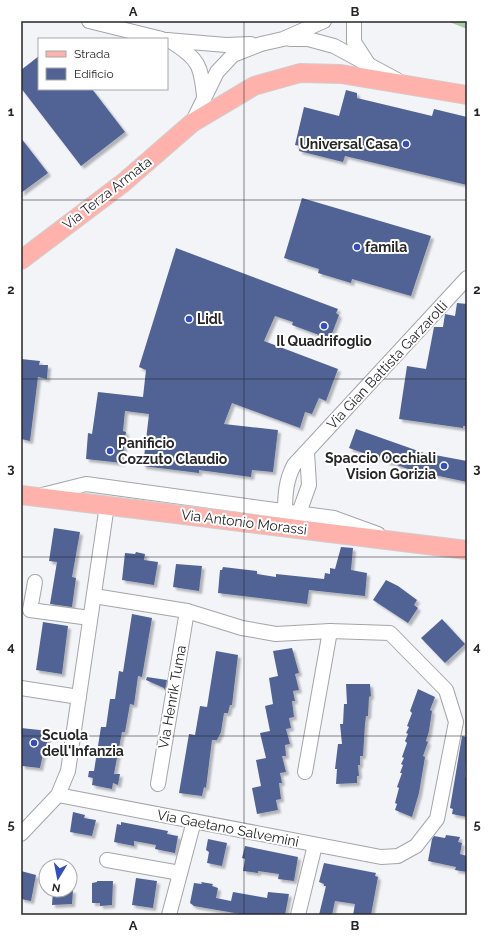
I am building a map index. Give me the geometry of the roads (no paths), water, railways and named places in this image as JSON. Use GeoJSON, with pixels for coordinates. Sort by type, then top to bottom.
{"type":"FeatureCollection","features":[{"type":"Feature","properties":{"kind":"main road","name":"Via Terza Armata"},"geometry":{"type":"LineString","coordinates":[[21,260],[123,183],[192,123],[254,86],[300,74],[341,74],[467,95]]}},
{"type":"Feature","properties":{"kind":"main road","name":"Via Antonio Morassi"},"geometry":{"type":"LineString","coordinates":[[29,495],[467,550]]}},
{"type":"Feature","properties":{"kind":"street"},"geometry":{"type":"LineString","coordinates":[[89,21],[158,38]]}},
{"type":"Feature","properties":{"kind":"street","name":"Via Terza Armata"},"geometry":{"type":"LineString","coordinates":[[192,123],[217,72],[233,55],[261,44],[283,39],[324,21]]}},
{"type":"Feature","properties":{"kind":"street"},"geometry":{"type":"LineString","coordinates":[[354,21],[354,42],[368,64]]}},
{"type":"Feature","properties":{"kind":"street"},"geometry":{"type":"LineString","coordinates":[[283,39],[308,39],[334,46],[405,84]]}},
{"type":"Feature","properties":{"kind":"street"},"geometry":{"type":"LineString","coordinates":[[168,40],[226,45],[261,44]]}},
{"type":"Feature","properties":{"kind":"street"},"geometry":{"type":"LineString","coordinates":[[168,41],[188,52],[201,70],[204,96]]}},
{"type":"Feature","properties":{"kind":"street","name":"Via Gian Battista Garzarolli"},"geometry":{"type":"LineString","coordinates":[[292,512],[285,495],[289,474],[294,465],[467,278]]}},
{"type":"Feature","properties":{"kind":"street"},"geometry":{"type":"LineString","coordinates":[[292,512],[309,485],[306,452]]}},
{"type":"Feature","properties":{"kind":"street"},"geometry":{"type":"LineString","coordinates":[[29,495],[86,484],[334,518],[398,542]]}},
{"type":"Feature","properties":{"kind":"street"},"geometry":{"type":"LineString","coordinates":[[21,834],[58,795],[68,771],[107,505]]}},
{"type":"Feature","properties":{"kind":"street"},"geometry":{"type":"LineString","coordinates":[[35,582],[30,610],[90,618]]}},
{"type":"Feature","properties":{"kind":"street"},"geometry":{"type":"LineString","coordinates":[[94,596],[187,611],[242,628],[276,634],[330,631],[305,772]]}},
{"type":"Feature","properties":{"kind":"street","name":"Via Henrik Tuma"},"geometry":{"type":"LineString","coordinates":[[158,784],[187,611]]}},
{"type":"Feature","properties":{"kind":"street","name":"Via Gaetano Salvemini"},"geometry":{"type":"LineString","coordinates":[[58,795],[381,857],[398,856],[416,846],[437,819],[456,722],[446,690],[390,633],[330,631]]}},
{"type":"Feature","properties":{"kind":"street"},"geometry":{"type":"LineString","coordinates":[[21,688],[79,698]]}},
{"type":"Feature","properties":{"kind":"street"},"geometry":{"type":"LineString","coordinates":[[173,914],[180,873],[194,821]]}},
{"type":"Feature","properties":{"kind":"street"},"geometry":{"type":"LineString","coordinates":[[298,915],[314,844]]}},
{"type":"Feature","properties":{"kind":"street"},"geometry":{"type":"LineString","coordinates":[[107,860],[180,873]]}},
{"type":"Feature","properties":{"kind":"place","name":"Universal Casa"},"geometry":{"type":"Point","coordinates":[406,144]}},
{"type":"Feature","properties":{"kind":"place","name":"famila"},"geometry":{"type":"Point","coordinates":[357,247]}},
{"type":"Feature","properties":{"kind":"place","name":"Lidl"},"geometry":{"type":"Point","coordinates":[189,319]}},
{"type":"Feature","properties":{"kind":"place","name":"Il Quadrifoglio"},"geometry":{"type":"Point","coordinates":[324,326]}},
{"type":"Feature","properties":{"kind":"place","name":"Panificio Cozzuto Claudio"},"geometry":{"type":"Point","coordinates":[110,451]}},
{"type":"Feature","properties":{"kind":"place","name":"Spaccio Occhiali Vision Gorizia"},"geometry":{"type":"Point","coordinates":[444,466]}},
{"type":"Feature","properties":{"kind":"place","name":"Scuola dell'Infanzia"},"geometry":{"type":"Point","coordinates":[34,743]}}]}
